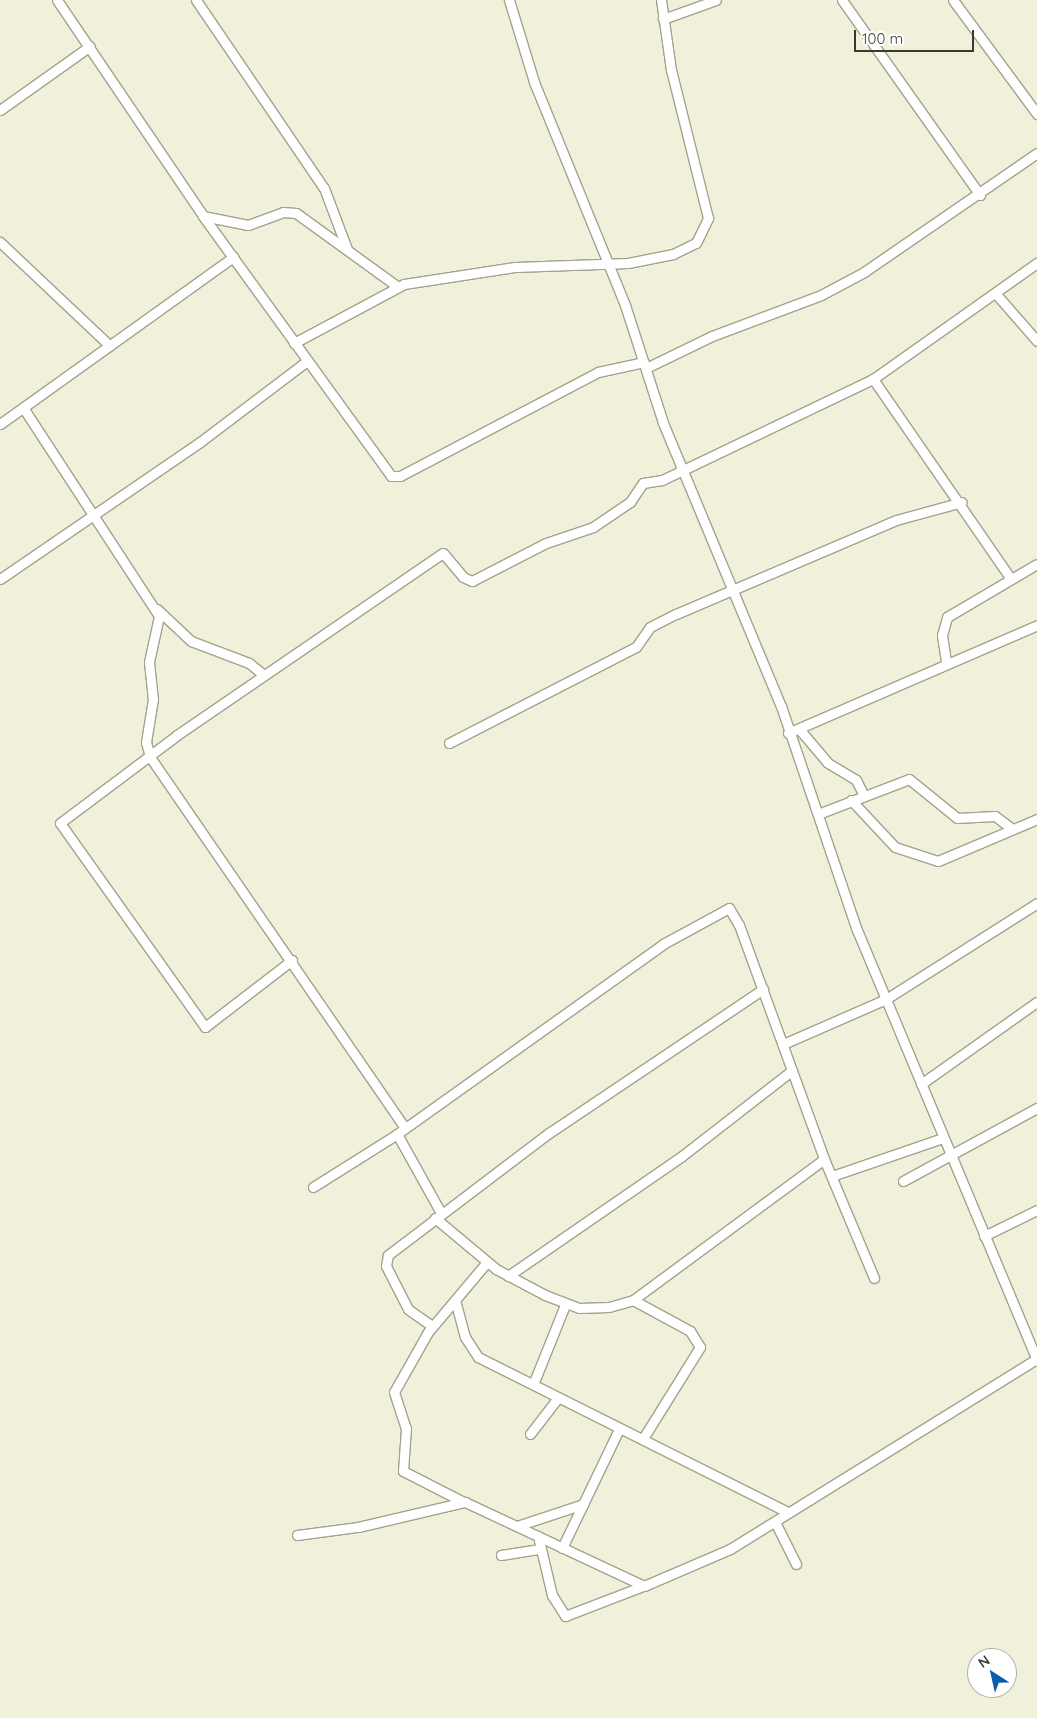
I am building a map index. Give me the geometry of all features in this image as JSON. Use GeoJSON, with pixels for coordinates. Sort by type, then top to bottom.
{"type":"FeatureCollection","features":[{"type":"Feature","properties":{"kind":"street"},"geometry":{"type":"LineString","coordinates":[[57,0],[90,46],[203,216],[307,362],[395,477],[598,372],[645,365],[712,336],[821,295],[980,195],[1037,154]]}},
{"type":"Feature","properties":{"kind":"street"},"geometry":{"type":"LineString","coordinates":[[196,0],[320,180],[347,249]]}},
{"type":"Feature","properties":{"kind":"street"},"geometry":{"type":"LineString","coordinates":[[509,0],[534,82],[588,211],[605,266],[645,365],[683,470],[788,733],[886,999],[942,1138],[1037,1360],[730,1549],[644,1586],[565,1616],[552,1595],[538,1536]]}},
{"type":"Feature","properties":{"kind":"street"},"geometry":{"type":"LineString","coordinates":[[294,343],[397,286],[516,267],[605,266],[687,250],[707,226],[663,19],[661,0]]}},
{"type":"Feature","properties":{"kind":"street"},"geometry":{"type":"LineString","coordinates":[[663,19],[716,0]]}},
{"type":"Feature","properties":{"kind":"street"},"geometry":{"type":"LineString","coordinates":[[842,0],[980,195]]}},
{"type":"Feature","properties":{"kind":"street"},"geometry":{"type":"LineString","coordinates":[[952,0],[1037,114]]}},
{"type":"Feature","properties":{"kind":"street"},"geometry":{"type":"LineString","coordinates":[[0,110],[90,46]]}},
{"type":"Feature","properties":{"kind":"street"},"geometry":{"type":"LineString","coordinates":[[203,216],[248,225],[283,212],[296,213],[397,286]]}},
{"type":"Feature","properties":{"kind":"street"},"geometry":{"type":"LineString","coordinates":[[0,242],[110,346]]}},
{"type":"Feature","properties":{"kind":"street"},"geometry":{"type":"LineString","coordinates":[[0,424],[24,409],[233,257]]}},
{"type":"Feature","properties":{"kind":"street"},"geometry":{"type":"LineString","coordinates":[[292,960],[205,1027],[60,827],[62,821],[264,674],[443,553],[463,578],[472,581],[546,543],[593,527],[630,502],[644,483],[683,470],[874,379],[1037,263]]}},
{"type":"Feature","properties":{"kind":"street"},"geometry":{"type":"LineString","coordinates":[[996,294],[1037,341]]}},
{"type":"Feature","properties":{"kind":"street"},"geometry":{"type":"LineString","coordinates":[[0,578],[91,517],[307,362]]}},
{"type":"Feature","properties":{"kind":"street"},"geometry":{"type":"LineString","coordinates":[[874,379],[962,502],[1011,578]]}},
{"type":"Feature","properties":{"kind":"street"},"geometry":{"type":"LineString","coordinates":[[24,409],[91,517],[155,607],[191,641],[249,663],[264,674]]}},
{"type":"Feature","properties":{"kind":"street"},"geometry":{"type":"LineString","coordinates":[[449,744],[636,647],[650,627],[896,520],[962,502]]}},
{"type":"Feature","properties":{"kind":"street"},"geometry":{"type":"LineString","coordinates":[[946,661],[942,635],[947,617],[1037,564]]}},
{"type":"Feature","properties":{"kind":"street"},"geometry":{"type":"LineString","coordinates":[[155,607],[160,621],[149,662],[152,699],[146,742],[150,757],[292,960],[400,1130],[438,1216],[486,1262],[508,1276],[565,1305],[595,1309],[633,1300],[824,1159]]}},
{"type":"Feature","properties":{"kind":"street"},"geometry":{"type":"LineString","coordinates":[[788,733],[800,730],[946,661],[1037,625]]}},
{"type":"Feature","properties":{"kind":"street"},"geometry":{"type":"LineString","coordinates":[[800,730],[828,763],[856,780],[864,796]]}},
{"type":"Feature","properties":{"kind":"street"},"geometry":{"type":"LineString","coordinates":[[818,814],[909,779],[957,818],[996,816],[1012,829]]}},
{"type":"Feature","properties":{"kind":"street"},"geometry":{"type":"LineString","coordinates":[[851,800],[895,847],[938,860],[964,853],[1012,829],[1037,820]]}},
{"type":"Feature","properties":{"kind":"street"},"geometry":{"type":"LineString","coordinates":[[783,1044],[886,999],[1037,903]]}},
{"type":"Feature","properties":{"kind":"street"},"geometry":{"type":"LineString","coordinates":[[313,1187],[400,1130],[552,1020],[723,909],[735,915],[824,1159],[874,1278]]}},
{"type":"Feature","properties":{"kind":"street"},"geometry":{"type":"LineString","coordinates":[[432,1326],[408,1309],[385,1262],[388,1255],[557,1128],[763,989]]}},
{"type":"Feature","properties":{"kind":"street"},"geometry":{"type":"LineString","coordinates":[[921,1084],[1037,1002]]}},
{"type":"Feature","properties":{"kind":"street"},"geometry":{"type":"LineString","coordinates":[[508,1276],[682,1156],[791,1071]]}},
{"type":"Feature","properties":{"kind":"street"},"geometry":{"type":"LineString","coordinates":[[903,1181],[1037,1108]]}},
{"type":"Feature","properties":{"kind":"street"},"geometry":{"type":"LineString","coordinates":[[832,1176],[942,1138]]}},
{"type":"Feature","properties":{"kind":"street"},"geometry":{"type":"LineString","coordinates":[[984,1236],[1037,1210]]}},
{"type":"Feature","properties":{"kind":"street"},"geometry":{"type":"LineString","coordinates":[[486,1262],[456,1300],[432,1326],[394,1392],[406,1428],[402,1467],[409,1476],[644,1586]]}},
{"type":"Feature","properties":{"kind":"street"},"geometry":{"type":"LineString","coordinates":[[456,1300],[465,1337],[475,1354],[534,1382],[556,1399],[619,1429],[644,1437],[788,1512]]}},
{"type":"Feature","properties":{"kind":"street"},"geometry":{"type":"LineString","coordinates":[[633,1300],[690,1331],[700,1346],[644,1437]]}},
{"type":"Feature","properties":{"kind":"street"},"geometry":{"type":"LineString","coordinates":[[534,1382],[565,1305]]}},
{"type":"Feature","properties":{"kind":"street"},"geometry":{"type":"LineString","coordinates":[[530,1434],[556,1399]]}},
{"type":"Feature","properties":{"kind":"street"},"geometry":{"type":"LineString","coordinates":[[562,1548],[619,1429]]}},
{"type":"Feature","properties":{"kind":"street"},"geometry":{"type":"LineString","coordinates":[[297,1535],[358,1527],[465,1502]]}},
{"type":"Feature","properties":{"kind":"street"},"geometry":{"type":"LineString","coordinates":[[517,1526],[583,1504]]}},
{"type":"Feature","properties":{"kind":"street"},"geometry":{"type":"LineString","coordinates":[[775,1522],[796,1564]]}},
{"type":"Feature","properties":{"kind":"street"},"geometry":{"type":"LineString","coordinates":[[501,1555],[540,1550]]}}]}
